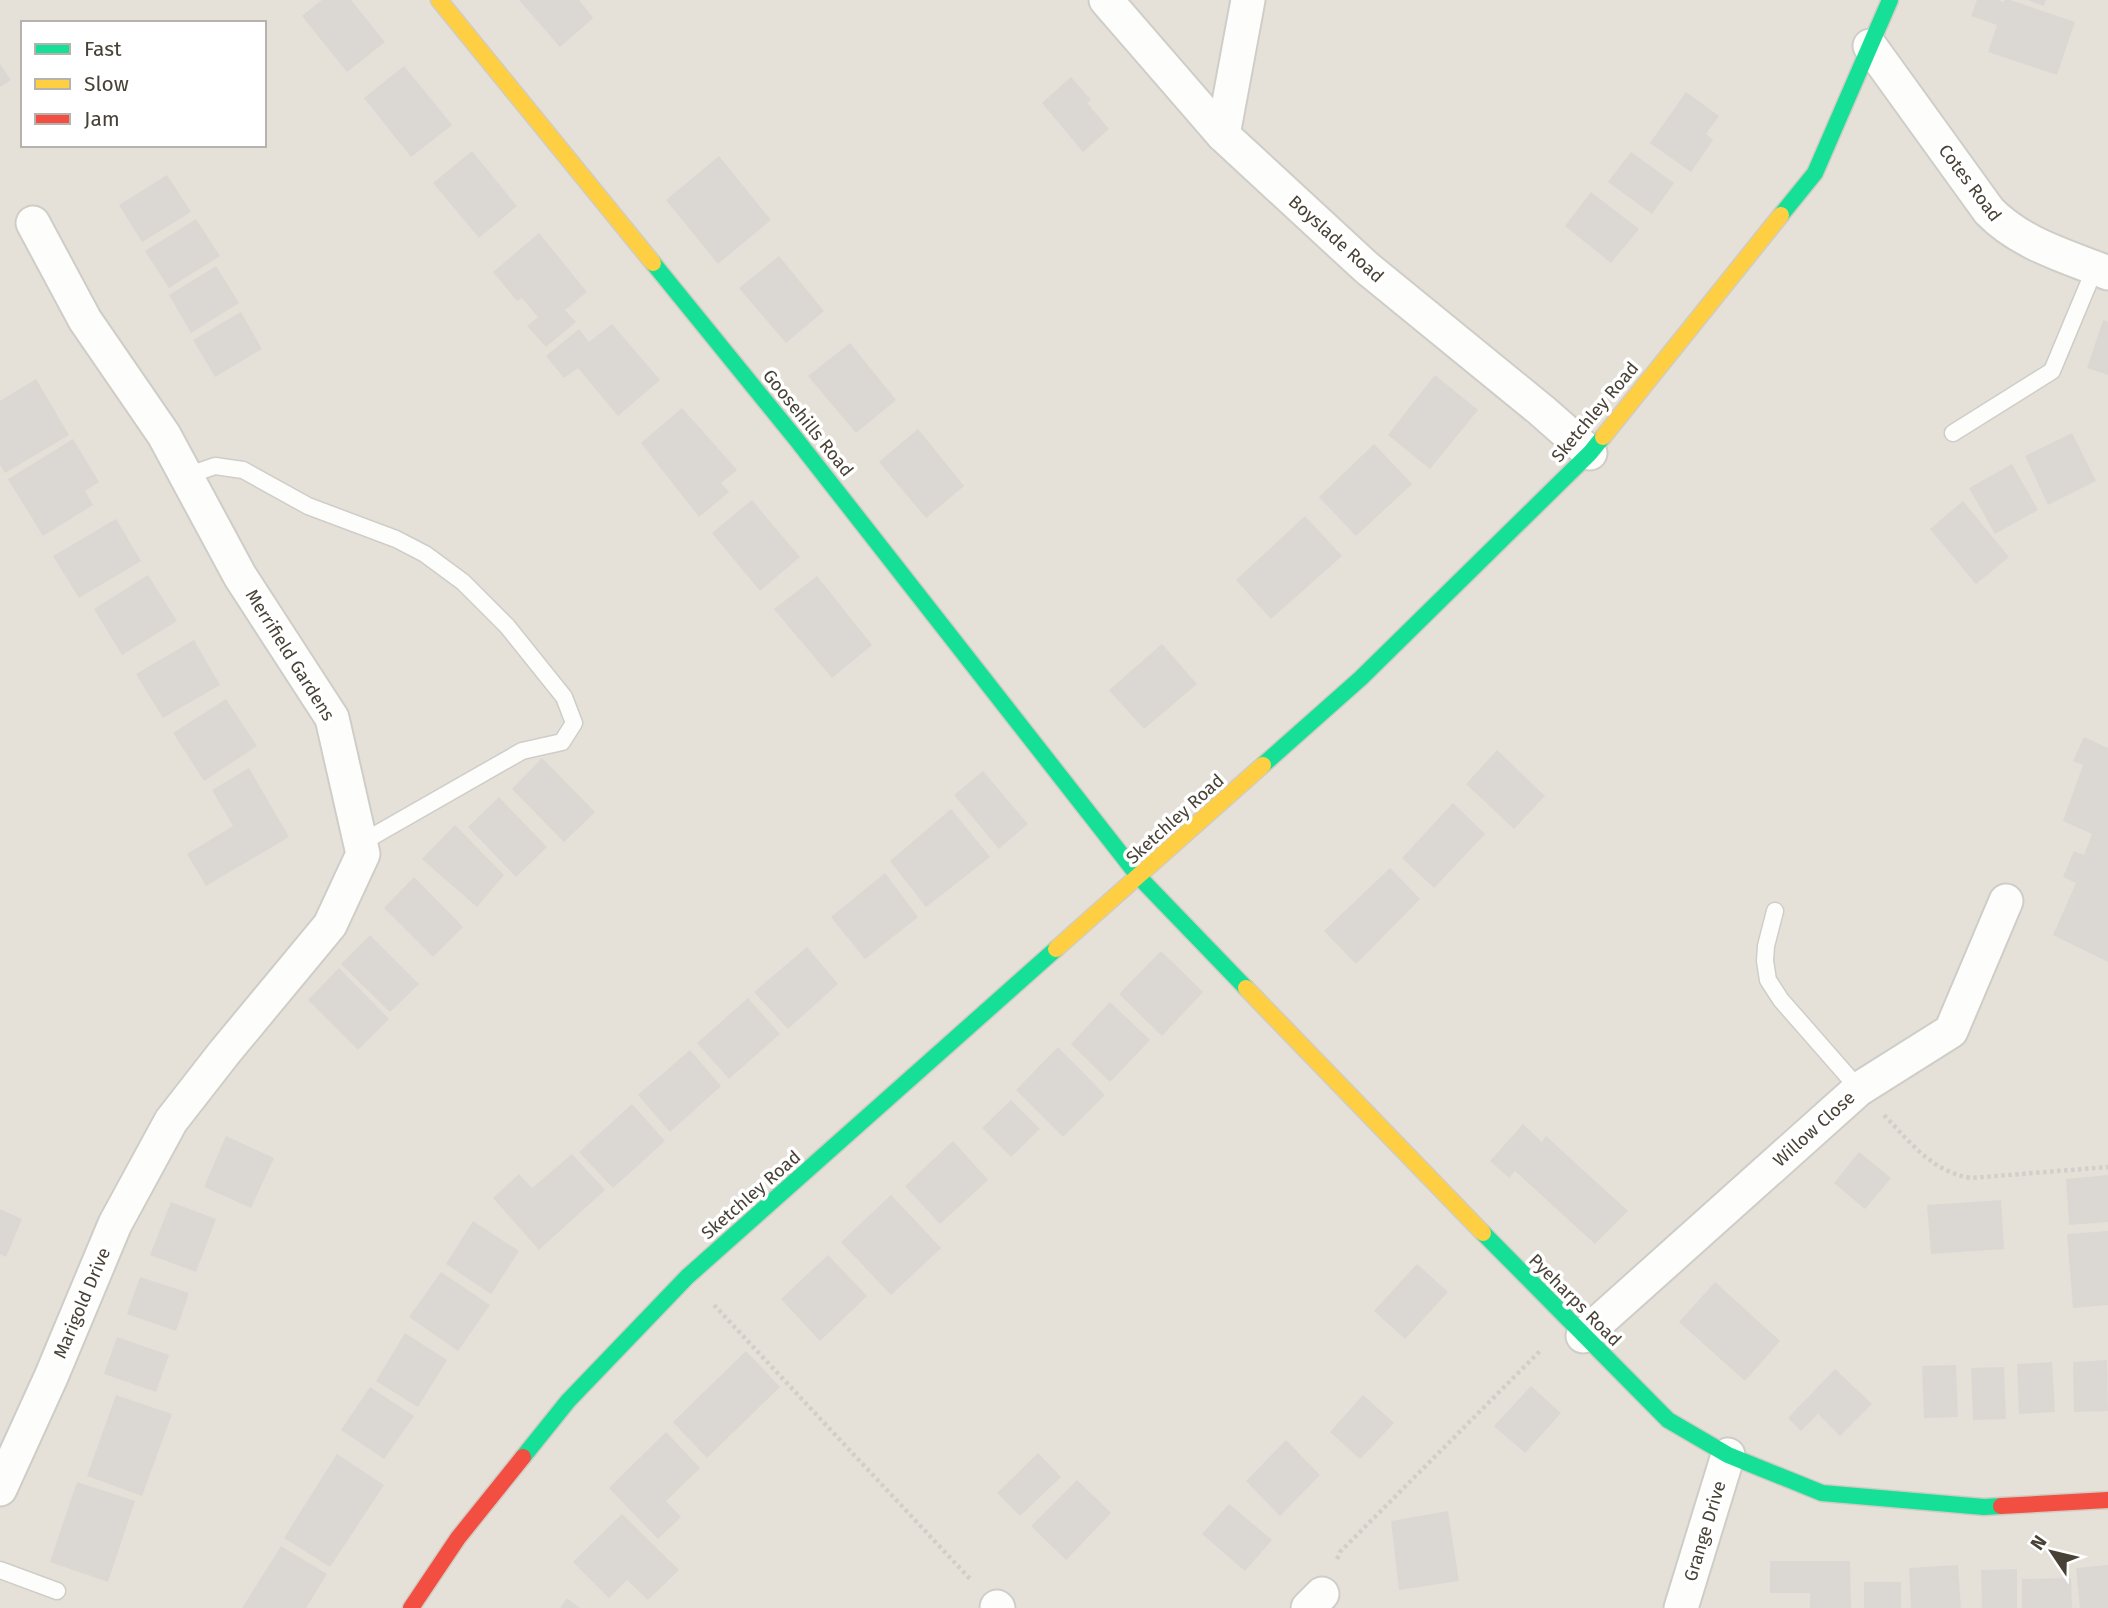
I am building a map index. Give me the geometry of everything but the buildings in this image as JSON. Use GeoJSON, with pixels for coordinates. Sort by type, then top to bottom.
{"type":"FeatureCollection","features":[{"type":"Feature","properties":{"kind":"street","name":"Goosehills Road"},"geometry":{"type":"LineString","coordinates":[[439,0],[796,439],[1139,877]]}},
{"type":"Feature","properties":{"kind":"street","name":"Boyslade Road"},"geometry":{"type":"LineString","coordinates":[[1106,0],[1223,135],[1367,268],[1590,453]]}},
{"type":"Feature","properties":{"kind":"street"},"geometry":{"type":"LineString","coordinates":[[1223,135],[1248,0]]}},
{"type":"Feature","properties":{"kind":"street","name":"Sketchley Road"},"geometry":{"type":"LineString","coordinates":[[411,1608],[458,1538],[568,1401],[687,1277],[1361,678],[1590,453],[1815,173],[1890,0]]}},
{"type":"Feature","properties":{"kind":"street","name":"Cotes Road"},"geometry":{"type":"LineString","coordinates":[[1870,46],[1989,212],[2027,241],[2102,271]]}},
{"type":"Feature","properties":{"kind":"street","name":"Merrifield Gardens"},"geometry":{"type":"LineString","coordinates":[[33,223],[85,320],[164,435],[240,576],[332,718],[363,854],[330,925],[223,1053],[171,1121]]}},
{"type":"Feature","properties":{"kind":"street","name":"Pyeharps Road"},"geometry":{"type":"LineString","coordinates":[[1139,877],[1576,1329],[1668,1420],[1728,1455],[1822,1493],[1984,1507],[2108,1500]]}},
{"type":"Feature","properties":{"kind":"street","name":"Willow Close"},"geometry":{"type":"LineString","coordinates":[[1576,1329],[1859,1090],[1951,1031],[2006,901]]}},
{"type":"Feature","properties":{"kind":"street","name":"Marigold Drive"},"geometry":{"type":"LineString","coordinates":[[2,1477],[51,1377],[115,1224],[171,1121]]}},
{"type":"Feature","properties":{"kind":"street","name":"Grange Drive"},"geometry":{"type":"LineString","coordinates":[[1681,1608],[1728,1455]]}},
{"type":"Feature","properties":{"kind":"lane"},"geometry":{"type":"LineString","coordinates":[[1953,433],[2052,371],[2102,271]]}},
{"type":"Feature","properties":{"kind":"lane"},"geometry":{"type":"LineString","coordinates":[[186,476],[215,466],[243,470],[308,506],[396,539],[425,554],[463,582],[507,626],[564,697],[574,723],[562,743],[522,751],[360,843]]}},
{"type":"Feature","properties":{"kind":"lane"},"geometry":{"type":"LineString","coordinates":[[1775,911],[1766,946],[1768,980],[1781,1000],[1859,1090]]}},
{"type":"Feature","properties":{"kind":"lane"},"geometry":{"type":"LineString","coordinates":[[0,1570],[57,1591]]}},
{"type":"Feature","properties":{"kind":"path"},"geometry":{"type":"LineString","coordinates":[[1859,1090],[1927,1158],[1939,1168],[1955,1175],[1971,1178],[2108,1167]]}},
{"type":"Feature","properties":{"kind":"path"},"geometry":{"type":"LineString","coordinates":[[687,1277],[997,1607]]}},
{"type":"Feature","properties":{"kind":"path"},"geometry":{"type":"LineString","coordinates":[[1315,1601],[1340,1552],[1576,1329]]}},
{"type":"Feature","properties":{"kind":"shaded area"},"geometry":{"type":"Polygon","coordinates":[[[0,0],[2108,0],[2108,1608],[0,1608],[0,0]]]}},
{"type":"Feature","properties":{"kind":"traffic: fast"},"geometry":{"type":"LineString","coordinates":[[1781,215],[1815,173],[1890,0]]}},
{"type":"Feature","properties":{"kind":"traffic: fast"},"geometry":{"type":"LineString","coordinates":[[653,263],[796,439],[1139,877],[1246,988]]}},
{"type":"Feature","properties":{"kind":"traffic: fast"},"geometry":{"type":"LineString","coordinates":[[1263,765],[1361,678],[1590,453],[1603,437]]}},
{"type":"Feature","properties":{"kind":"traffic: fast"},"geometry":{"type":"LineString","coordinates":[[523,1457],[568,1401],[687,1277],[1056,949]]}},
{"type":"Feature","properties":{"kind":"traffic: fast"},"geometry":{"type":"LineString","coordinates":[[1483,1233],[1668,1420],[1728,1455],[1822,1493],[1984,1507],[2001,1506]]}},
{"type":"Feature","properties":{"kind":"traffic: slow"},"geometry":{"type":"LineString","coordinates":[[439,0],[653,263]]}},
{"type":"Feature","properties":{"kind":"traffic: slow"},"geometry":{"type":"LineString","coordinates":[[1603,437],[1781,215]]}},
{"type":"Feature","properties":{"kind":"traffic: slow"},"geometry":{"type":"LineString","coordinates":[[1056,949],[1263,765]]}},
{"type":"Feature","properties":{"kind":"traffic: slow"},"geometry":{"type":"LineString","coordinates":[[1246,988],[1483,1233]]}},
{"type":"Feature","properties":{"kind":"traffic: jam"},"geometry":{"type":"LineString","coordinates":[[411,1608],[458,1538],[523,1457]]}},
{"type":"Feature","properties":{"kind":"traffic: jam"},"geometry":{"type":"LineString","coordinates":[[2001,1506],[2108,1500]]}}]}
